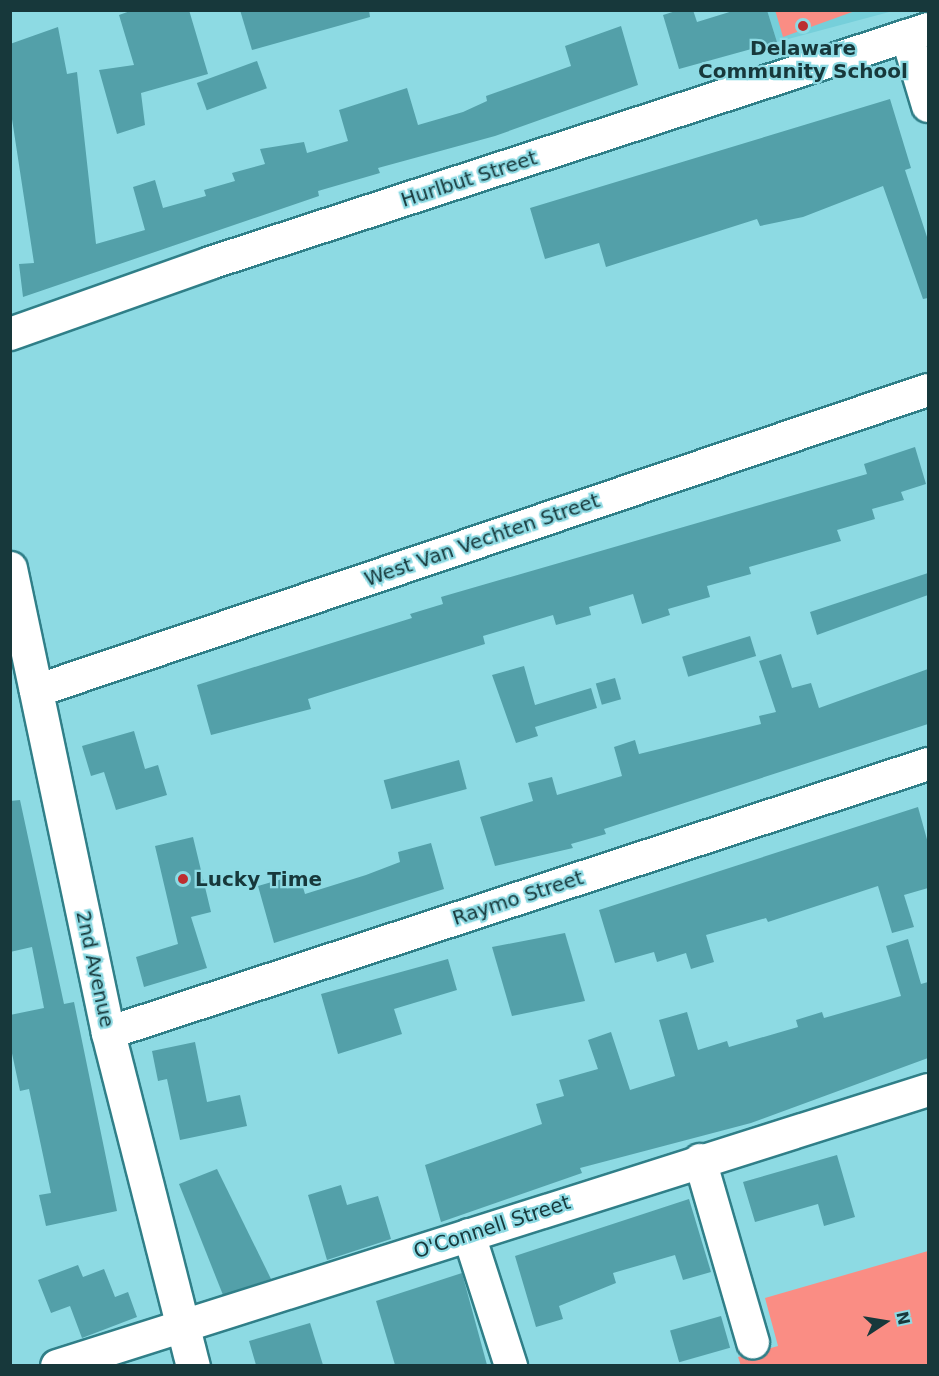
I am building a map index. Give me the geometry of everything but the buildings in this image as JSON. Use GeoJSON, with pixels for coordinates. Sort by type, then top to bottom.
{"type":"FeatureCollection","features":[{"type":"Feature","properties":{"kind":"street"},"geometry":{"type":"LineString","coordinates":[[918,32],[928,106]]}},
{"type":"Feature","properties":{"kind":"street","name":"Hurlbut Street"},"geometry":{"type":"LineString","coordinates":[[10,334],[210,263],[918,32]]}},
{"type":"Feature","properties":{"kind":"street","name":"West Van Vechten Street"},"geometry":{"type":"LineString","coordinates":[[36,691],[928,390]]}},
{"type":"Feature","properties":{"kind":"street","name":"2nd Avenue"},"geometry":{"type":"LineString","coordinates":[[10,568],[108,1033],[181,1328],[193,1365]]}},
{"type":"Feature","properties":{"kind":"street","name":"Raymo Street"},"geometry":{"type":"LineString","coordinates":[[108,1033],[928,764]]}},
{"type":"Feature","properties":{"kind":"street","name":"O'Connell Street"},"geometry":{"type":"LineString","coordinates":[[57,1365],[181,1328],[700,1160],[928,1090]]}},
{"type":"Feature","properties":{"kind":"street"},"geometry":{"type":"LineString","coordinates":[[700,1160],[753,1342]]}},
{"type":"Feature","properties":{"kind":"street"},"geometry":{"type":"LineString","coordinates":[[469,1235],[511,1365]]}},
{"type":"Feature","properties":{"kind":"shaded area","name":"Delaware Community School"},"geometry":{"type":"Polygon","coordinates":[[[767,10],[893,11],[777,42],[767,10]]]}},
{"type":"Feature","properties":{"kind":"shaded area"},"geometry":{"type":"Polygon","coordinates":[[[775,10],[855,10],[855,11],[783,37],[775,10]]]}},
{"type":"Feature","properties":{"kind":"shaded area"},"geometry":{"type":"Polygon","coordinates":[[[928,1251],[928,1365],[741,1366],[738,1357],[778,1346],[765,1298],[928,1251]]]}},
{"type":"Feature","properties":{"kind":"place","name":"Delaware Community School"},"geometry":{"type":"Point","coordinates":[803,26]}},
{"type":"Feature","properties":{"kind":"place","name":"Lucky Time"},"geometry":{"type":"Point","coordinates":[183,879]}}]}
